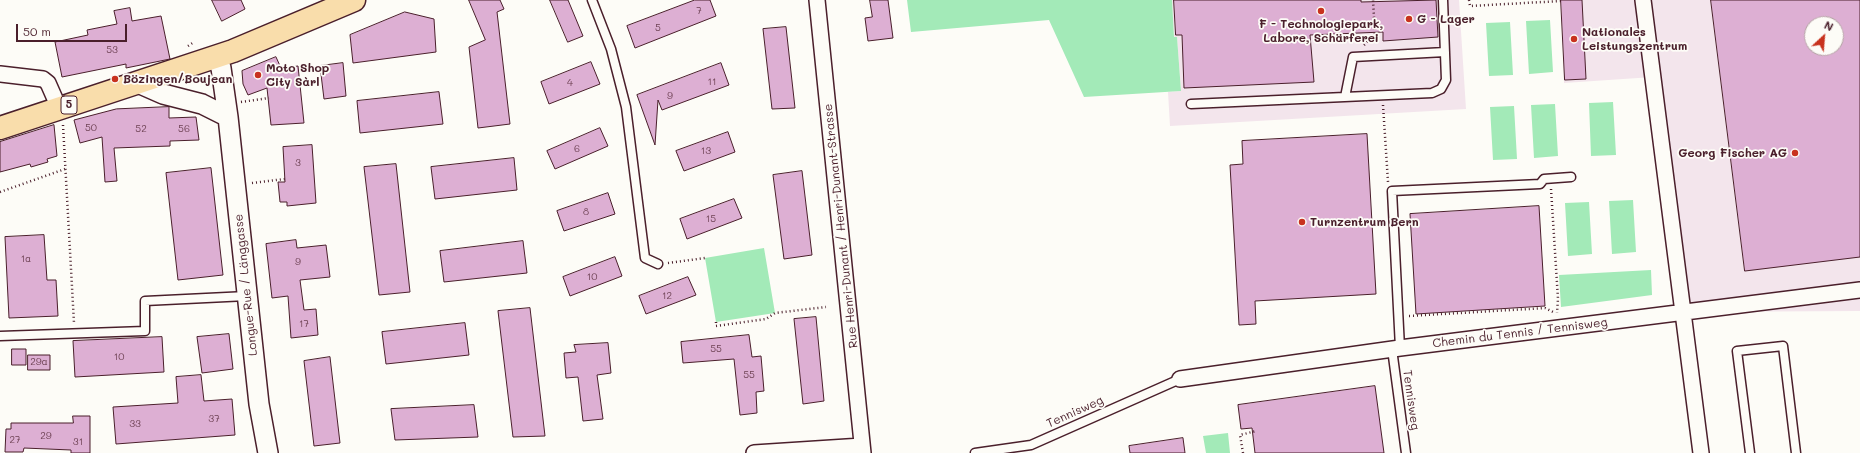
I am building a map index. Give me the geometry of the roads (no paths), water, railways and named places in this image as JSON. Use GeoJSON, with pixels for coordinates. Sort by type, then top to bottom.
{"type":"FeatureCollection","features":[{"type":"Feature","properties":{"kind":"main road","name":"5"},"geometry":{"type":"LineString","coordinates":[[0,128],[61,113],[138,83],[216,57],[354,0]]}},
{"type":"Feature","properties":{"kind":"street","name":"Rue Henri-Dunant / Henri-Dunant-Strasse"},"geometry":{"type":"LineString","coordinates":[[817,0],[863,449]]}},
{"type":"Feature","properties":{"kind":"street"},"geometry":{"type":"LineString","coordinates":[[1643,0],[1700,453]]}},
{"type":"Feature","properties":{"kind":"street","name":"Longue-Rue / Länggasse"},"geometry":{"type":"LineString","coordinates":[[216,57],[221,68],[233,109],[236,184],[259,404],[268,453]]}},
{"type":"Feature","properties":{"kind":"street"},"geometry":{"type":"LineString","coordinates":[[0,74],[43,79],[48,83],[61,113]]}},
{"type":"Feature","properties":{"kind":"street"},"geometry":{"type":"LineString","coordinates":[[138,83],[151,90],[202,104],[233,109]]}},
{"type":"Feature","properties":{"kind":"street","name":"Chemin du Tennis / Tennisweg"},"geometry":{"type":"LineString","coordinates":[[1180,379],[1396,349],[1860,290]]}},
{"type":"Feature","properties":{"kind":"street"},"geometry":{"type":"LineString","coordinates":[[754,453],[863,449]]}},
{"type":"Feature","properties":{"kind":"lane"},"geometry":{"type":"LineString","coordinates":[[592,0],[611,49],[626,107],[645,258],[658,264]]}},
{"type":"Feature","properties":{"kind":"lane"},"geometry":{"type":"LineString","coordinates":[[1191,104],[1432,93],[1441,89],[1446,80],[1443,0]]}},
{"type":"Feature","properties":{"kind":"lane"},"geometry":{"type":"LineString","coordinates":[[1345,97],[1353,57],[1445,52]]}},
{"type":"Feature","properties":{"kind":"lane","name":"Tennisweg"},"geometry":{"type":"LineString","coordinates":[[1406,453],[1396,349],[1398,316],[1392,191],[1540,184],[1544,178],[1571,177]]}},
{"type":"Feature","properties":{"kind":"lane"},"geometry":{"type":"LineString","coordinates":[[0,336],[145,331],[145,301],[248,296]]}},
{"type":"Feature","properties":{"kind":"lane"},"geometry":{"type":"LineString","coordinates":[[1750,453],[1737,351],[1783,346],[1796,453]]}},
{"type":"Feature","properties":{"kind":"lane","name":"Tennisweg"},"geometry":{"type":"LineString","coordinates":[[975,453],[1031,445],[1180,379]]}},
{"type":"Feature","properties":{"kind":"place","name":"F - Technologiepark, Labore, Schärferei"},"geometry":{"type":"Point","coordinates":[1321,11]}},
{"type":"Feature","properties":{"kind":"place","name":"G - Lager"},"geometry":{"type":"Point","coordinates":[1409,19]}},
{"type":"Feature","properties":{"kind":"place","name":"Nationales Leistungszentrum"},"geometry":{"type":"Point","coordinates":[1574,39]}},
{"type":"Feature","properties":{"kind":"place","name":"Moto Shop City Sàrl"},"geometry":{"type":"Point","coordinates":[258,75]}},
{"type":"Feature","properties":{"kind":"place","name":"Bözingen/Boujean"},"geometry":{"type":"Point","coordinates":[115,79]}},
{"type":"Feature","properties":{"kind":"place","name":"Georg Fischer AG"},"geometry":{"type":"Point","coordinates":[1795,153]}},
{"type":"Feature","properties":{"kind":"place","name":"Turnzentrum Bern"},"geometry":{"type":"Point","coordinates":[1302,222]}}]}
